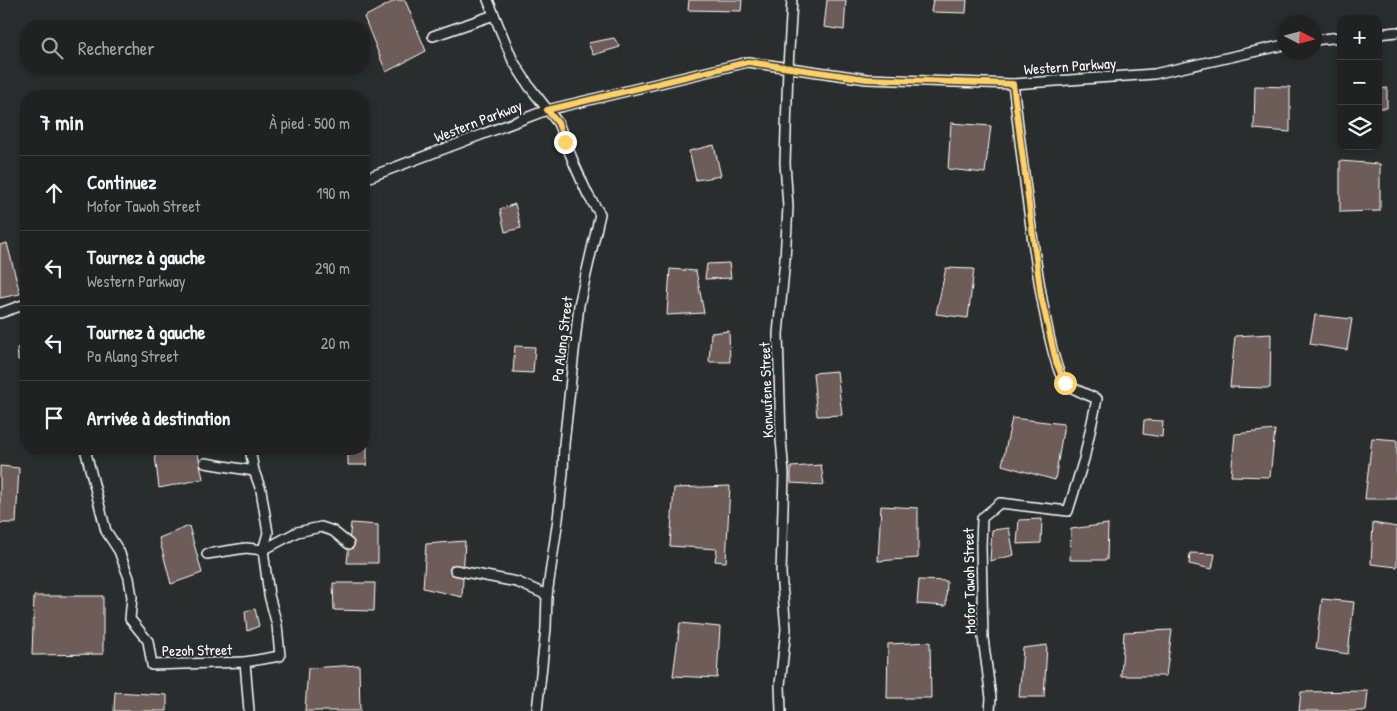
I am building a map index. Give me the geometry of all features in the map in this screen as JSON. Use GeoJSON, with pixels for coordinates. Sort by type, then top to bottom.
{"type":"FeatureCollection","features":[{"type":"Feature","properties":{"kind":"street","name":"Pa Alang Street"},"geometry":{"type":"LineString","coordinates":[[488,0],[513,61],[529,86],[558,123],[588,195],[600,214],[579,305],[558,519],[547,595],[546,628],[537,711]]}},
{"type":"Feature","properties":{"kind":"street","name":"Konwufene Street"},"geometry":{"type":"LineString","coordinates":[[780,711],[780,685],[786,629],[781,574],[784,474],[780,439],[778,334],[788,207],[785,163],[792,0]]}},
{"type":"Feature","properties":{"kind":"street"},"geometry":{"type":"LineString","coordinates":[[433,36],[494,15]]}},
{"type":"Feature","properties":{"kind":"street"},"geometry":{"type":"LineString","coordinates":[[1382,34],[1397,32]]}},
{"type":"Feature","properties":{"kind":"street"},"geometry":{"type":"LineString","coordinates":[[1322,39],[1337,37]]}},
{"type":"Feature","properties":{"kind":"street","name":"Western Parkway"},"geometry":{"type":"LineString","coordinates":[[370,177],[547,110],[748,62],[867,79],[1013,84],[1154,74],[1277,47]]}},
{"type":"Feature","properties":{"kind":"street","name":"Mofor Tawoh Street"},"geometry":{"type":"LineString","coordinates":[[990,711],[991,698],[983,638],[982,518],[1000,503],[1068,511],[1084,458],[1097,399],[1065,383],[1056,362],[1041,296],[1013,84]]}},
{"type":"Feature","properties":{"kind":"street"},"geometry":{"type":"LineString","coordinates":[[0,313],[20,306]]}},
{"type":"Feature","properties":{"kind":"street","name":"Pezoh Street"},"geometry":{"type":"LineString","coordinates":[[87,455],[106,532],[119,551],[129,578],[132,597],[130,619],[148,641],[152,664],[245,662],[249,711]]}},
{"type":"Feature","properties":{"kind":"street"},"geometry":{"type":"LineString","coordinates":[[245,662],[280,656],[277,625],[268,595],[263,550],[268,533],[261,490],[254,471],[251,455]]}},
{"type":"Feature","properties":{"kind":"street"},"geometry":{"type":"LineString","coordinates":[[205,463],[254,471]]}},
{"type":"Feature","properties":{"kind":"street"},"geometry":{"type":"LineString","coordinates":[[207,554],[246,548],[263,550],[297,532],[321,528],[333,531],[349,544]]}},
{"type":"Feature","properties":{"kind":"street"},"geometry":{"type":"LineString","coordinates":[[455,570],[517,582],[547,595]]}},
{"type":"Feature","properties":{"kind":"building"},"geometry":{"type":"Polygon","coordinates":[[[396,0],[405,0],[426,51],[386,72],[370,32],[370,20],[365,20],[364,17],[396,0]]]}},
{"type":"Feature","properties":{"kind":"building"},"geometry":{"type":"Polygon","coordinates":[[[689,0],[742,0],[741,11],[688,10],[689,0]]]}},
{"type":"Feature","properties":{"kind":"building"},"geometry":{"type":"Polygon","coordinates":[[[827,0],[846,0],[844,30],[824,27],[827,0]]]}},
{"type":"Feature","properties":{"kind":"building"},"geometry":{"type":"Polygon","coordinates":[[[933,0],[967,0],[966,13],[931,12],[933,0]]]}},
{"type":"Feature","properties":{"kind":"building"},"geometry":{"type":"Polygon","coordinates":[[[614,38],[620,47],[593,55],[588,43],[614,38]]]}},
{"type":"Feature","properties":{"kind":"building"},"geometry":{"type":"Polygon","coordinates":[[[1255,86],[1290,87],[1290,132],[1254,129],[1255,86]]]}},
{"type":"Feature","properties":{"kind":"building"},"geometry":{"type":"Polygon","coordinates":[[[1387,88],[1387,108],[1382,108],[1382,89],[1387,88]]]}},
{"type":"Feature","properties":{"kind":"building"},"geometry":{"type":"Polygon","coordinates":[[[951,123],[991,126],[985,173],[948,169],[951,123]]]}},
{"type":"Feature","properties":{"kind":"building"},"geometry":{"type":"Polygon","coordinates":[[[714,145],[721,176],[696,180],[689,151],[714,145]]]}},
{"type":"Feature","properties":{"kind":"building"},"geometry":{"type":"Polygon","coordinates":[[[1340,161],[1380,164],[1380,211],[1340,212],[1340,161]]]}},
{"type":"Feature","properties":{"kind":"building"},"geometry":{"type":"Polygon","coordinates":[[[515,204],[521,228],[505,232],[500,209],[515,204]]]}},
{"type":"Feature","properties":{"kind":"building"},"geometry":{"type":"Polygon","coordinates":[[[7,243],[20,294],[0,298],[0,245],[7,243]]]}},
{"type":"Feature","properties":{"kind":"building"},"geometry":{"type":"Polygon","coordinates":[[[729,263],[731,278],[705,279],[707,264],[729,263]]]}},
{"type":"Feature","properties":{"kind":"building"},"geometry":{"type":"Polygon","coordinates":[[[946,268],[974,269],[968,318],[936,314],[946,268]]]}},
{"type":"Feature","properties":{"kind":"building"},"geometry":{"type":"Polygon","coordinates":[[[670,269],[696,271],[704,313],[667,315],[670,269]]]}},
{"type":"Feature","properties":{"kind":"building"},"geometry":{"type":"Polygon","coordinates":[[[1315,315],[1352,319],[1347,350],[1310,344],[1315,315]]]}},
{"type":"Feature","properties":{"kind":"building"},"geometry":{"type":"Polygon","coordinates":[[[729,331],[730,362],[709,362],[711,333],[729,331]]]}},
{"type":"Feature","properties":{"kind":"building"},"geometry":{"type":"Polygon","coordinates":[[[1271,334],[1270,388],[1230,387],[1235,336],[1271,334]]]}},
{"type":"Feature","properties":{"kind":"building"},"geometry":{"type":"Polygon","coordinates":[[[515,346],[535,347],[533,373],[513,372],[515,346]]]}},
{"type":"Feature","properties":{"kind":"building"},"geometry":{"type":"Polygon","coordinates":[[[20,347],[20,360],[18,360],[17,348],[20,347]]]}},
{"type":"Feature","properties":{"kind":"building"},"geometry":{"type":"Polygon","coordinates":[[[837,371],[842,415],[817,416],[813,373],[837,371]]]}},
{"type":"Feature","properties":{"kind":"building"},"geometry":{"type":"Polygon","coordinates":[[[1012,418],[1064,424],[1055,480],[1002,465],[1012,418]]]}},
{"type":"Feature","properties":{"kind":"building"},"geometry":{"type":"Polygon","coordinates":[[[1144,420],[1163,421],[1162,437],[1143,434],[1144,420]]]}},
{"type":"Feature","properties":{"kind":"building"},"geometry":{"type":"Polygon","coordinates":[[[1275,430],[1270,477],[1231,476],[1235,434],[1275,430]]]}},
{"type":"Feature","properties":{"kind":"building"},"geometry":{"type":"Polygon","coordinates":[[[1372,438],[1397,440],[1397,499],[1365,499],[1372,438]]]}},
{"type":"Feature","properties":{"kind":"building"},"geometry":{"type":"Polygon","coordinates":[[[155,455],[198,455],[203,479],[159,488],[155,455]]]}},
{"type":"Feature","properties":{"kind":"building"},"geometry":{"type":"Polygon","coordinates":[[[348,455],[367,455],[367,465],[348,465],[348,455]]]}},
{"type":"Feature","properties":{"kind":"building"},"geometry":{"type":"Polygon","coordinates":[[[821,465],[824,485],[791,483],[791,467],[821,465]]]}},
{"type":"Feature","properties":{"kind":"building"},"geometry":{"type":"Polygon","coordinates":[[[0,466],[19,468],[16,523],[0,523],[0,466]]]}},
{"type":"Feature","properties":{"kind":"building"},"geometry":{"type":"Polygon","coordinates":[[[730,486],[726,562],[715,561],[717,549],[670,546],[674,488],[730,486]]]}},
{"type":"Feature","properties":{"kind":"building"},"geometry":{"type":"Polygon","coordinates":[[[881,506],[918,508],[918,558],[878,561],[881,506]]]}},
{"type":"Feature","properties":{"kind":"building"},"geometry":{"type":"Polygon","coordinates":[[[1042,519],[1041,543],[1017,544],[1019,520],[1042,519]]]}},
{"type":"Feature","properties":{"kind":"building"},"geometry":{"type":"Polygon","coordinates":[[[351,523],[378,525],[378,563],[347,563],[351,523]]]}},
{"type":"Feature","properties":{"kind":"building"},"geometry":{"type":"Polygon","coordinates":[[[1373,523],[1397,527],[1397,567],[1371,564],[1373,523]]]}},
{"type":"Feature","properties":{"kind":"building"},"geometry":{"type":"Polygon","coordinates":[[[1108,524],[1107,560],[1070,560],[1071,529],[1108,524]]]}},
{"type":"Feature","properties":{"kind":"building"},"geometry":{"type":"Polygon","coordinates":[[[189,526],[202,573],[171,584],[159,538],[189,526]]]}},
{"type":"Feature","properties":{"kind":"building"},"geometry":{"type":"Polygon","coordinates":[[[1009,528],[1014,555],[990,561],[992,530],[1009,528]]]}},
{"type":"Feature","properties":{"kind":"building"},"geometry":{"type":"Polygon","coordinates":[[[465,541],[462,597],[423,588],[426,544],[465,541]]]}},
{"type":"Feature","properties":{"kind":"building"},"geometry":{"type":"Polygon","coordinates":[[[1190,553],[1215,554],[1212,569],[1189,564],[1190,553]]]}},
{"type":"Feature","properties":{"kind":"building"},"geometry":{"type":"Polygon","coordinates":[[[919,580],[947,581],[946,606],[917,604],[919,580]]]}},
{"type":"Feature","properties":{"kind":"building"},"geometry":{"type":"Polygon","coordinates":[[[333,583],[375,583],[374,611],[334,610],[333,583]]]}},
{"type":"Feature","properties":{"kind":"building"},"geometry":{"type":"Polygon","coordinates":[[[34,596],[103,596],[103,654],[32,655],[34,596]]]}},
{"type":"Feature","properties":{"kind":"building"},"geometry":{"type":"Polygon","coordinates":[[[1322,599],[1354,602],[1348,654],[1316,649],[1322,599]]]}},
{"type":"Feature","properties":{"kind":"building"},"geometry":{"type":"Polygon","coordinates":[[[255,609],[259,626],[247,631],[245,611],[255,609]]]}},
{"type":"Feature","properties":{"kind":"building"},"geometry":{"type":"Polygon","coordinates":[[[680,623],[720,627],[717,678],[673,676],[680,623]]]}},
{"type":"Feature","properties":{"kind":"building"},"geometry":{"type":"Polygon","coordinates":[[[1172,630],[1166,676],[1121,676],[1124,632],[1172,630]]]}},
{"type":"Feature","properties":{"kind":"building"},"geometry":{"type":"Polygon","coordinates":[[[930,642],[931,698],[887,698],[888,644],[930,642]]]}},
{"type":"Feature","properties":{"kind":"building"},"geometry":{"type":"Polygon","coordinates":[[[1047,645],[1044,697],[1019,697],[1023,648],[1047,645]]]}},
{"type":"Feature","properties":{"kind":"building"},"geometry":{"type":"Polygon","coordinates":[[[359,665],[360,711],[305,711],[308,668],[359,665]]]}},
{"type":"Feature","properties":{"kind":"building"},"geometry":{"type":"Polygon","coordinates":[[[1368,691],[1366,711],[1299,711],[1301,692],[1368,691]]]}},
{"type":"Feature","properties":{"kind":"building"},"geometry":{"type":"Polygon","coordinates":[[[115,692],[167,695],[167,711],[114,711],[115,692]]]}},
{"type":"Feature","properties":{"kind":"route"},"geometry":{"type":"LineString","coordinates":[[565,142],[558,123],[547,110],[748,62],[867,79],[1013,84],[1041,296],[1056,362],[1065,383]]}}]}
